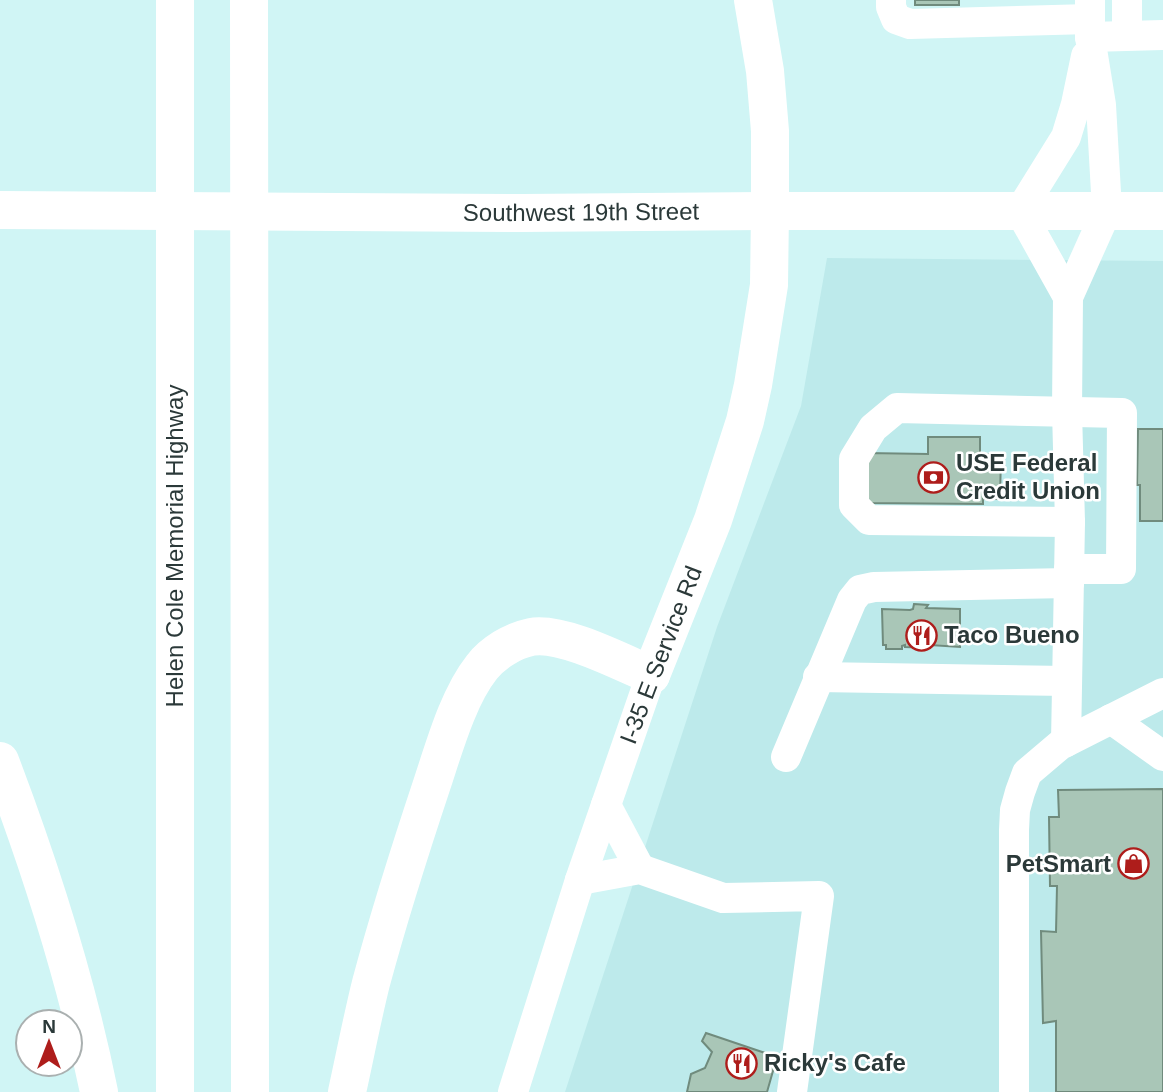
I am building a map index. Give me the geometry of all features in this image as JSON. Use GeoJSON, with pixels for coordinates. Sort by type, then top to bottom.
{"type":"FeatureCollection","features":[{"type":"Feature","properties":{"kind":"main road","name":"Helen Cole Memorial Highway"},"geometry":{"type":"LineString","coordinates":[[175,0],[175,1092]]}},
{"type":"Feature","properties":{"kind":"main road"},"geometry":{"type":"LineString","coordinates":[[249,0],[250,1092]]}},
{"type":"Feature","properties":{"kind":"main road","name":"I-35 E Service Rd"},"geometry":{"type":"LineString","coordinates":[[651,674],[713,520],[745,421],[769,285],[770,131],[765,71],[753,0]]}},
{"type":"Feature","properties":{"kind":"main road","name":"Southwest 19th Street"},"geometry":{"type":"LineString","coordinates":[[0,209],[522,213],[1163,211]]}},
{"type":"Feature","properties":{"kind":"main road"},"geometry":{"type":"LineString","coordinates":[[347,1092],[371,984],[410,849],[454,720],[481,668],[496,653],[513,643],[531,637],[550,636],[568,640],[651,674]]}},
{"type":"Feature","properties":{"kind":"main road"},"geometry":{"type":"LineString","coordinates":[[0,761],[23,820],[59,931],[88,1038],[99,1092]]}},
{"type":"Feature","properties":{"kind":"street"},"geometry":{"type":"LineString","coordinates":[[891,0],[896,19],[909,24],[1012,11],[1090,19],[1127,35],[1163,35]]}},
{"type":"Feature","properties":{"kind":"street"},"geometry":{"type":"LineString","coordinates":[[1127,0],[1127,35]]}},
{"type":"Feature","properties":{"kind":"street"},"geometry":{"type":"LineString","coordinates":[[1066,742],[1070,522],[1068,297],[1107,210],[1101,106],[1090,19]]}},
{"type":"Feature","properties":{"kind":"street"},"geometry":{"type":"LineString","coordinates":[[1068,297],[1020,211],[1066,137],[1076,104],[1090,19]]}},
{"type":"Feature","properties":{"kind":"street"},"geometry":{"type":"LineString","coordinates":[[786,757],[852,600],[860,590],[1069,576],[1121,569],[1122,413],[897,408],[873,428],[854,459],[854,505],[869,520],[1070,522]]}},
{"type":"Feature","properties":{"kind":"street","name":"I-35 E Service Rd"},"geometry":{"type":"LineString","coordinates":[[513,1092],[580,880],[651,674]]}},
{"type":"Feature","properties":{"kind":"street"},"geometry":{"type":"LineString","coordinates":[[818,677],[1067,681]]}},
{"type":"Feature","properties":{"kind":"street"},"geometry":{"type":"LineString","coordinates":[[1014,1092],[1014,830],[1015,810],[1027,773],[1066,742],[1163,693]]}},
{"type":"Feature","properties":{"kind":"street"},"geometry":{"type":"LineString","coordinates":[[1111,719],[1163,756]]}},
{"type":"Feature","properties":{"kind":"street"},"geometry":{"type":"LineString","coordinates":[[606,805],[640,869]]}},
{"type":"Feature","properties":{"kind":"street"},"geometry":{"type":"LineString","coordinates":[[580,880],[640,869],[723,898],[819,896],[792,1092]]}},
{"type":"Feature","properties":{"kind":"shaded area"},"geometry":{"type":"Polygon","coordinates":[[[827,258],[1163,261],[1163,1092],[565,1092],[717,627],[801,406],[827,258]]]}},
{"type":"Feature","properties":{"kind":"building"},"geometry":{"type":"Polygon","coordinates":[[[915,0],[959,0],[959,5],[915,5],[915,0]]]}},
{"type":"Feature","properties":{"kind":"building"},"geometry":{"type":"Polygon","coordinates":[[[1138,429],[1163,429],[1163,521],[1140,521],[1140,485],[1137,485],[1138,429]]]}},
{"type":"Feature","properties":{"kind":"building","name":"USE Federal Credit Union"},"geometry":{"type":"Polygon","coordinates":[[[928,437],[980,437],[980,454],[1001,454],[1000,499],[983,499],[983,504],[866,503],[867,453],[928,454],[928,437]]]}},
{"type":"Feature","properties":{"kind":"building","name":"Taco Bueno"},"geometry":{"type":"Polygon","coordinates":[[[914,604],[928,605],[926,608],[960,609],[960,647],[905,645],[902,649],[886,649],[886,645],[883,645],[882,609],[910,610],[914,604]]]}},
{"type":"Feature","properties":{"kind":"building"},"geometry":{"type":"Polygon","coordinates":[[[1163,789],[1163,1092],[1056,1092],[1056,1021],[1043,1023],[1041,931],[1056,932],[1057,886],[1050,886],[1049,817],[1059,817],[1058,790],[1163,789]]]}},
{"type":"Feature","properties":{"kind":"building","name":"Ricky's Cafe"},"geometry":{"type":"Polygon","coordinates":[[[706,1033],[777,1057],[767,1092],[687,1092],[691,1074],[705,1068],[712,1052],[702,1041],[706,1033]]]}},
{"type":"Feature","properties":{"kind":"place","name":"USE Federal Credit Union"},"geometry":{"type":"Point","coordinates":[933,477]}},
{"type":"Feature","properties":{"kind":"place","name":"Taco Bueno"},"geometry":{"type":"Point","coordinates":[921,635]}},
{"type":"Feature","properties":{"kind":"place","name":"PetSmart"},"geometry":{"type":"Point","coordinates":[1134,864]}},
{"type":"Feature","properties":{"kind":"place","name":"Ricky's Cafe"},"geometry":{"type":"Point","coordinates":[741,1063]}}]}
